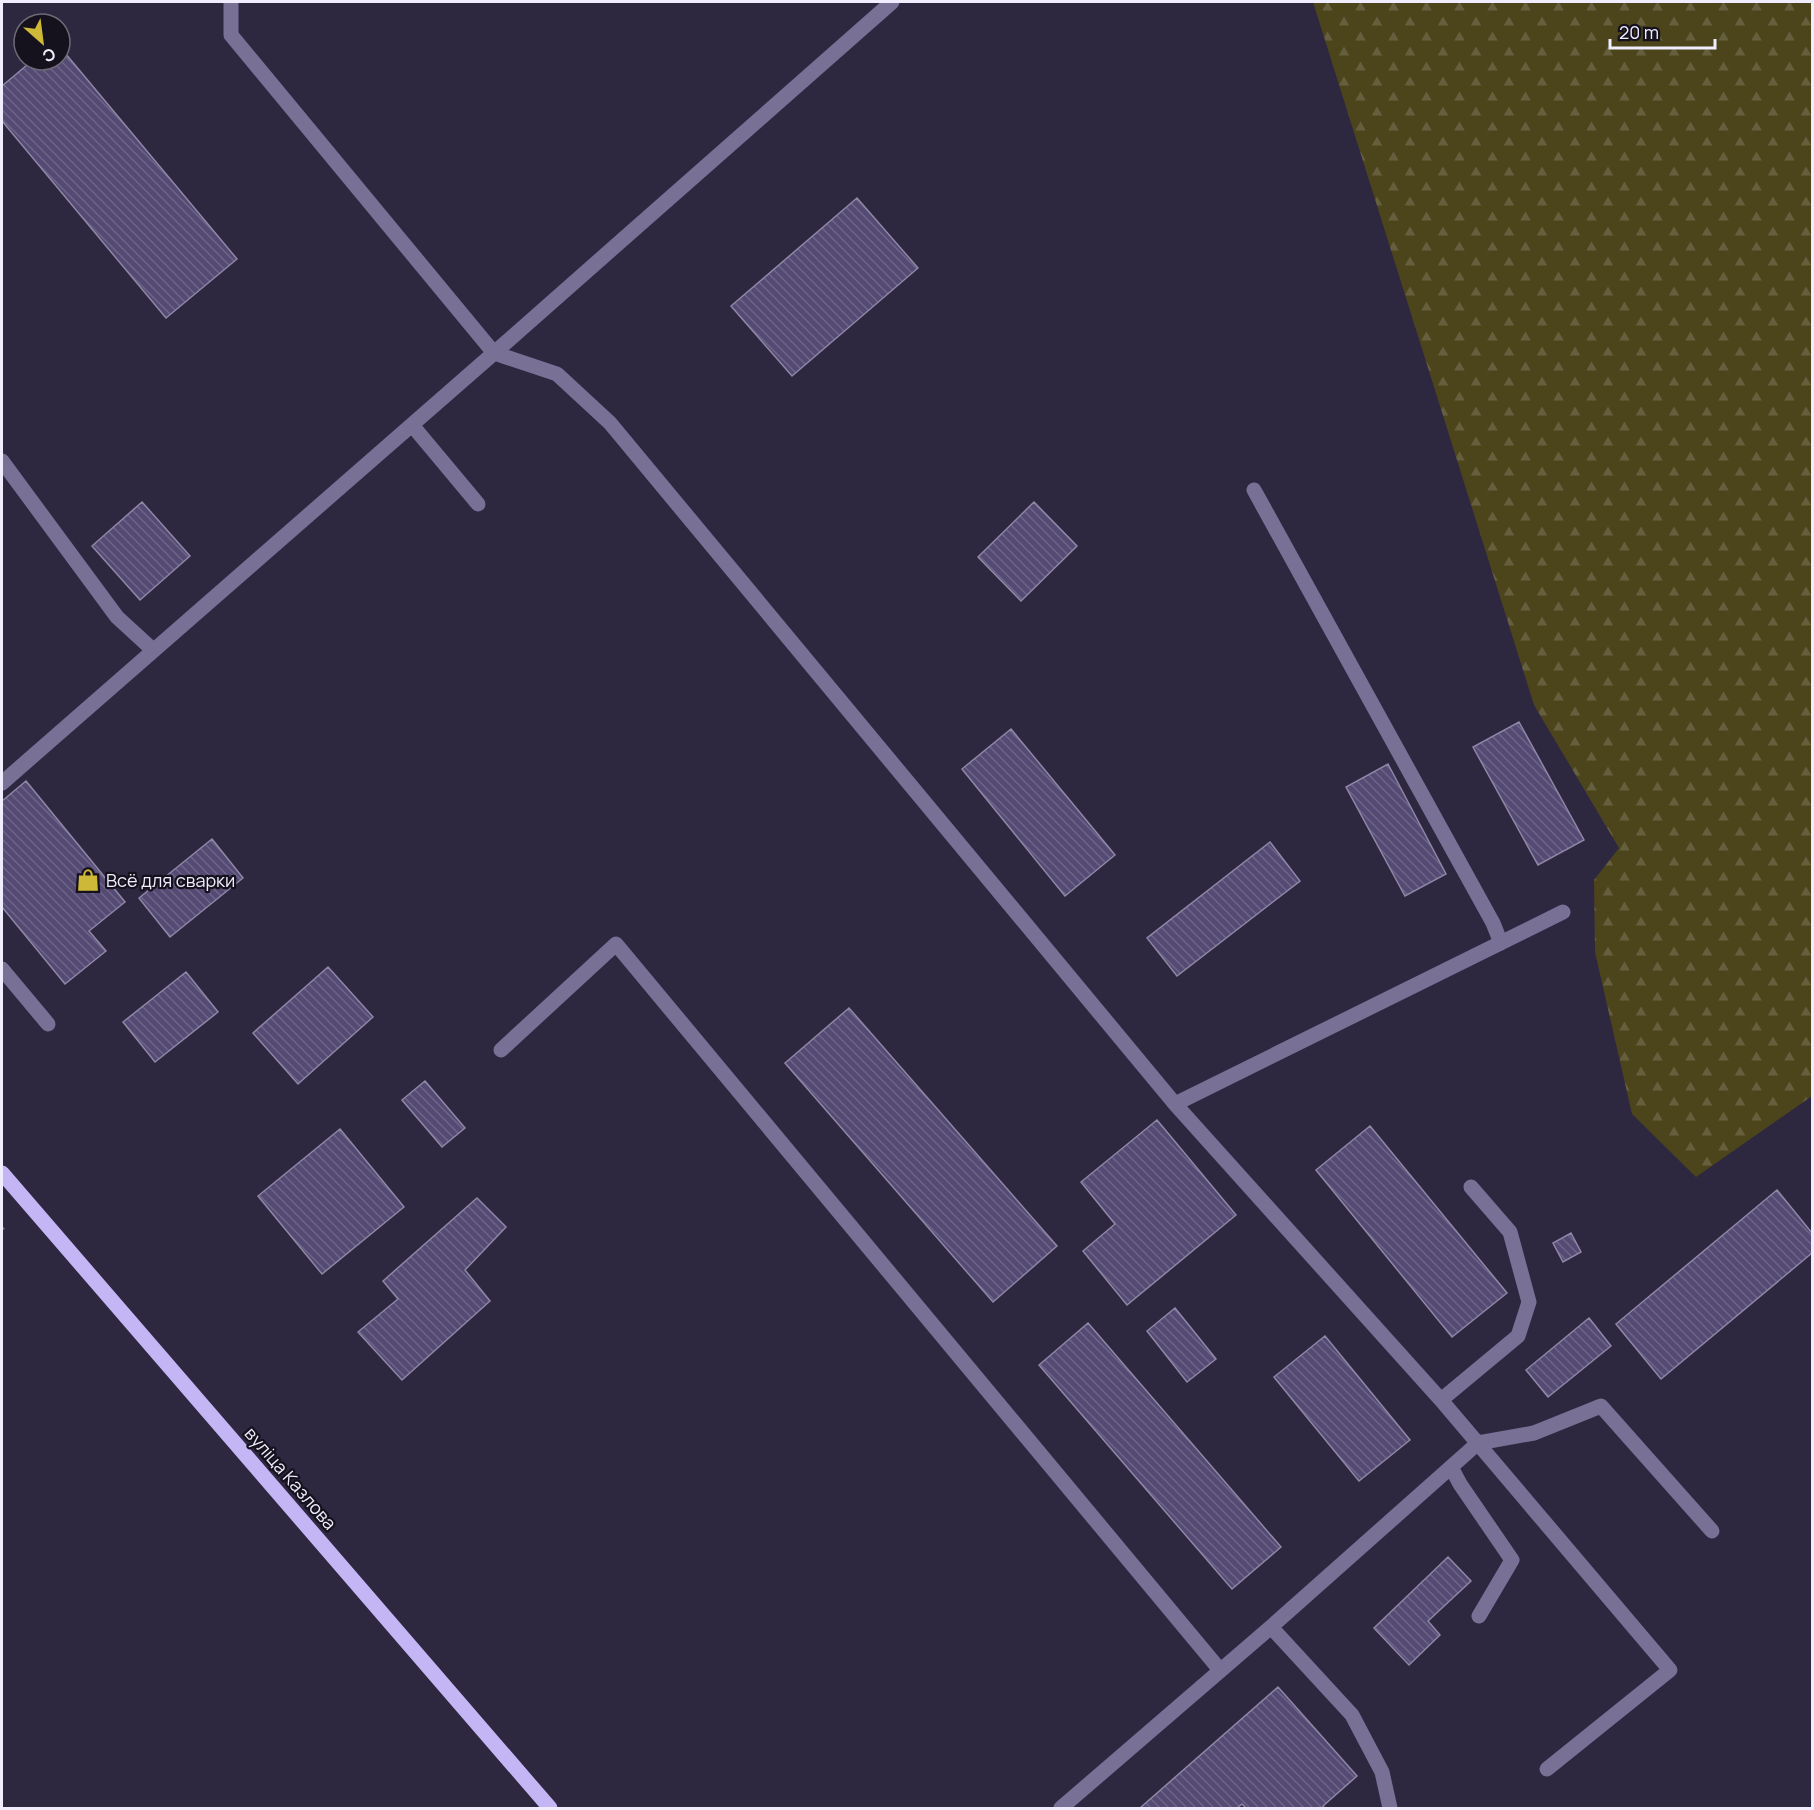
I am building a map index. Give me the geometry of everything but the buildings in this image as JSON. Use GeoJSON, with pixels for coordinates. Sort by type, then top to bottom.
{"type":"FeatureCollection","features":[{"type":"Feature","properties":{"kind":"main road","name":"вуліца Казлова"},"geometry":{"type":"LineString","coordinates":[[2,1173],[550,1809]]}},
{"type":"Feature","properties":{"kind":"lane"},"geometry":{"type":"LineString","coordinates":[[231,2],[231,35],[494,353],[557,374],[610,423],[1175,1104],[1441,1400],[1670,1670],[1547,1769]]}},
{"type":"Feature","properties":{"kind":"lane"},"geometry":{"type":"LineString","coordinates":[[2,783],[892,2]]}},
{"type":"Feature","properties":{"kind":"lane"},"geometry":{"type":"LineString","coordinates":[[412,425],[478,504]]}},
{"type":"Feature","properties":{"kind":"lane"},"geometry":{"type":"LineString","coordinates":[[2,461],[117,617],[153,650]]}},
{"type":"Feature","properties":{"kind":"lane"},"geometry":{"type":"LineString","coordinates":[[1254,490],[1502,943]]}},
{"type":"Feature","properties":{"kind":"lane"},"geometry":{"type":"LineString","coordinates":[[1175,1104],[1563,912]]}},
{"type":"Feature","properties":{"kind":"lane"},"geometry":{"type":"LineString","coordinates":[[501,1050],[615,944],[1220,1670]]}},
{"type":"Feature","properties":{"kind":"lane"},"geometry":{"type":"LineString","coordinates":[[2,969],[48,1024]]}},
{"type":"Feature","properties":{"kind":"lane"},"geometry":{"type":"LineString","coordinates":[[1441,1400],[1518,1336],[1529,1302],[1510,1232],[1471,1187]]}},
{"type":"Feature","properties":{"kind":"lane"},"geometry":{"type":"LineString","coordinates":[[1061,1809],[1271,1628],[1478,1443],[1534,1433],[1601,1406],[1712,1531]]}},
{"type":"Feature","properties":{"kind":"lane"},"geometry":{"type":"LineString","coordinates":[[1452,1467],[1512,1560],[1479,1616]]}},
{"type":"Feature","properties":{"kind":"lane"},"geometry":{"type":"LineString","coordinates":[[1271,1628],[1352,1716],[1382,1772],[1389,1809]]}},
{"type":"Feature","properties":{"kind":"green space"},"geometry":{"type":"Polygon","coordinates":[[[1313,2],[1812,2],[1812,1096],[1696,1177],[1632,1114],[1595,952],[1594,880],[1619,848],[1534,705],[1313,2]]]}},
{"type":"Feature","properties":{"kind":"place","name":"Всё для сварки"},"geometry":{"type":"Point","coordinates":[88,880]}}]}
